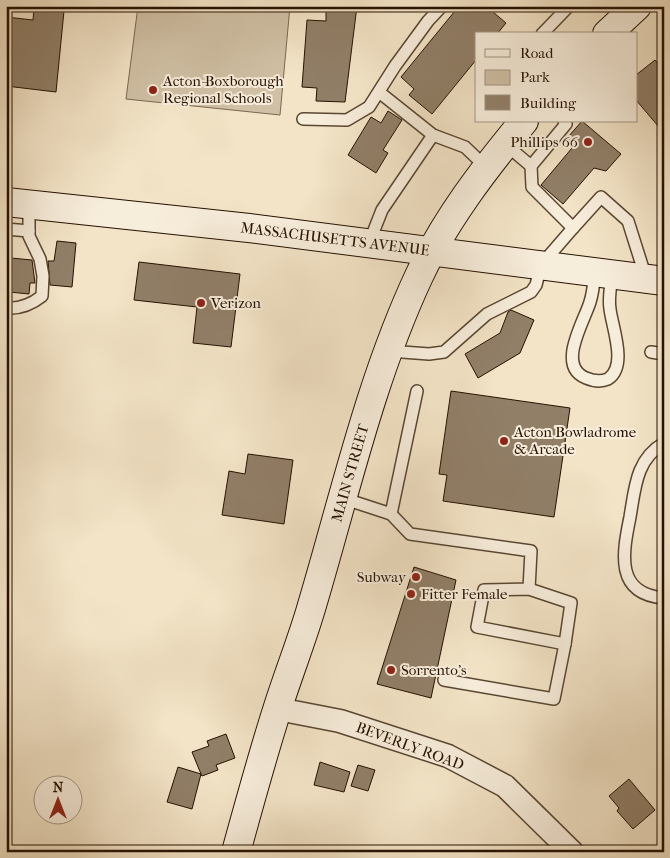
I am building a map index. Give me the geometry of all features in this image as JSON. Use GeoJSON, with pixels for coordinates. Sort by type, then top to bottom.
{"type":"FeatureCollection","features":[{"type":"Feature","properties":{"kind":"main road"},"geometry":{"type":"LineString","coordinates":[[609,32],[637,6]]}},
{"type":"Feature","properties":{"kind":"main road","name":"MAIN STREET"},"geometry":{"type":"LineString","coordinates":[[236,852],[278,709],[310,614],[374,388],[388,351],[413,290],[432,252],[487,168],[523,122]]}},
{"type":"Feature","properties":{"kind":"main road","name":"MASSACHUSETTS AVENUE"},"geometry":{"type":"LineString","coordinates":[[18,203],[369,243],[655,279]]}},
{"type":"Feature","properties":{"kind":"street","name":"BEVERLY ROAD"},"geometry":{"type":"LineString","coordinates":[[278,709],[340,721],[448,756],[505,786],[572,852]]}},
{"type":"Feature","properties":{"kind":"lane"},"geometry":{"type":"LineString","coordinates":[[302,119],[347,120],[369,107],[428,21],[442,6]]}},
{"type":"Feature","properties":{"kind":"lane"},"geometry":{"type":"LineString","coordinates":[[544,32],[569,6]]}},
{"type":"Feature","properties":{"kind":"lane"},"geometry":{"type":"LineString","coordinates":[[378,92],[433,135],[465,147],[487,168]]}},
{"type":"Feature","properties":{"kind":"lane"},"geometry":{"type":"LineString","coordinates":[[565,122],[566,124],[532,166],[532,187],[573,228]]}},
{"type":"Feature","properties":{"kind":"lane"},"geometry":{"type":"LineString","coordinates":[[369,243],[382,210],[433,135]]}},
{"type":"Feature","properties":{"kind":"lane"},"geometry":{"type":"LineString","coordinates":[[505,144],[532,166]]}},
{"type":"Feature","properties":{"kind":"lane"},"geometry":{"type":"LineString","coordinates":[[388,351],[434,354],[448,350],[487,314],[532,292],[536,285],[540,265],[601,197],[628,221],[655,279]]}},
{"type":"Feature","properties":{"kind":"lane"},"geometry":{"type":"LineString","coordinates":[[6,308],[14,309],[34,302],[42,296],[44,276],[18,203]]}},
{"type":"Feature","properties":{"kind":"lane"},"geometry":{"type":"LineString","coordinates":[[6,229],[29,231]]}},
{"type":"Feature","properties":{"kind":"lane"},"geometry":{"type":"LineString","coordinates":[[604,273],[618,346],[615,369],[608,379],[590,380],[580,376],[574,369],[573,351],[577,334],[604,273]]}},
{"type":"Feature","properties":{"kind":"lane"},"geometry":{"type":"LineString","coordinates":[[651,352],[664,354]]}},
{"type":"Feature","properties":{"kind":"lane"},"geometry":{"type":"LineString","coordinates":[[391,514],[418,390]]}},
{"type":"Feature","properties":{"kind":"lane"},"geometry":{"type":"LineString","coordinates":[[664,443],[651,452],[640,468],[623,557],[628,578],[637,589],[649,595],[664,598]]}},
{"type":"Feature","properties":{"kind":"lane"},"geometry":{"type":"LineString","coordinates":[[342,498],[391,514],[410,534],[531,552],[529,589]]}},
{"type":"Feature","properties":{"kind":"lane"},"geometry":{"type":"LineString","coordinates":[[444,680],[554,699],[565,644],[571,603],[529,589],[484,590],[476,627],[565,644]]}},
{"type":"Feature","properties":{"kind":"green space"},"geometry":{"type":"Polygon","coordinates":[[[138,6],[290,6],[280,115],[126,99],[138,6]]]}},
{"type":"Feature","properties":{"kind":"building"},"geometry":{"type":"Polygon","coordinates":[[[326,6],[357,6],[345,102],[316,101],[317,88],[302,87],[307,20],[326,21],[326,6]]]}},
{"type":"Feature","properties":{"kind":"building"},"geometry":{"type":"Polygon","coordinates":[[[459,6],[486,6],[506,23],[499,32],[475,32],[475,61],[432,114],[409,95],[414,89],[401,77],[459,6]]]}},
{"type":"Feature","properties":{"kind":"building"},"geometry":{"type":"Polygon","coordinates":[[[34,8],[64,11],[56,92],[6,86],[6,17],[33,20],[34,8]]]}},
{"type":"Feature","properties":{"kind":"building"},"geometry":{"type":"Polygon","coordinates":[[[655,60],[664,70],[664,133],[638,102],[638,73],[655,60]]]}},
{"type":"Feature","properties":{"kind":"building"},"geometry":{"type":"Polygon","coordinates":[[[388,111],[402,120],[383,150],[388,153],[376,173],[348,155],[371,117],[381,123],[388,111]]]}},
{"type":"Feature","properties":{"kind":"building"},"geometry":{"type":"Polygon","coordinates":[[[583,122],[621,154],[606,171],[594,168],[563,204],[541,185],[572,148],[568,137],[583,122]]]}},
{"type":"Feature","properties":{"kind":"building"},"geometry":{"type":"Polygon","coordinates":[[[57,241],[76,243],[72,287],[50,285],[48,261],[54,261],[57,241]]]}},
{"type":"Feature","properties":{"kind":"building"},"geometry":{"type":"Polygon","coordinates":[[[11,258],[32,260],[35,283],[30,283],[29,294],[9,292],[11,258]]]}},
{"type":"Feature","properties":{"kind":"building","name":"Verizon"},"geometry":{"type":"Polygon","coordinates":[[[139,262],[240,274],[231,347],[193,343],[197,307],[134,300],[139,262]]]}},
{"type":"Feature","properties":{"kind":"building"},"geometry":{"type":"Polygon","coordinates":[[[511,310],[534,320],[520,353],[478,378],[465,354],[500,333],[508,312],[511,310]]]}},
{"type":"Feature","properties":{"kind":"building","name":"Acton Bowladrome & Arcade"},"geometry":{"type":"Polygon","coordinates":[[[451,391],[570,408],[554,517],[443,501],[447,475],[439,474],[451,391]]]}},
{"type":"Feature","properties":{"kind":"building"},"geometry":{"type":"Polygon","coordinates":[[[248,454],[293,460],[284,524],[222,515],[229,471],[245,474],[248,454]]]}},
{"type":"Feature","properties":{"kind":"building"},"geometry":{"type":"Polygon","coordinates":[[[414,567],[456,580],[431,698],[377,684],[414,567]]]}},
{"type":"Feature","properties":{"kind":"building"},"geometry":{"type":"Polygon","coordinates":[[[226,734],[235,758],[216,765],[218,770],[202,776],[192,752],[209,746],[207,741],[226,734]]]}},
{"type":"Feature","properties":{"kind":"building"},"geometry":{"type":"Polygon","coordinates":[[[320,762],[350,772],[344,792],[314,785],[320,762]]]}},
{"type":"Feature","properties":{"kind":"building"},"geometry":{"type":"Polygon","coordinates":[[[358,765],[375,770],[368,791],[351,786],[358,765]]]}},
{"type":"Feature","properties":{"kind":"building"},"geometry":{"type":"Polygon","coordinates":[[[178,767],[201,774],[192,809],[167,802],[178,767]]]}},
{"type":"Feature","properties":{"kind":"building"},"geometry":{"type":"Polygon","coordinates":[[[629,779],[655,810],[633,829],[617,811],[619,808],[609,796],[629,779]]]}},
{"type":"Feature","properties":{"kind":"place","name":"Acton-Boxborough Regional Schools"},"geometry":{"type":"Point","coordinates":[153,90]}},
{"type":"Feature","properties":{"kind":"place","name":"Phillips 66"},"geometry":{"type":"Point","coordinates":[588,142]}},
{"type":"Feature","properties":{"kind":"place","name":"Verizon"},"geometry":{"type":"Point","coordinates":[201,303]}},
{"type":"Feature","properties":{"kind":"place","name":"Acton Bowladrome & Arcade"},"geometry":{"type":"Point","coordinates":[504,441]}},
{"type":"Feature","properties":{"kind":"place","name":"Subway"},"geometry":{"type":"Point","coordinates":[416,577]}},
{"type":"Feature","properties":{"kind":"place","name":"Fitter Female"},"geometry":{"type":"Point","coordinates":[411,594]}},
{"type":"Feature","properties":{"kind":"place","name":"Sorrento's"},"geometry":{"type":"Point","coordinates":[391,670]}}]}
